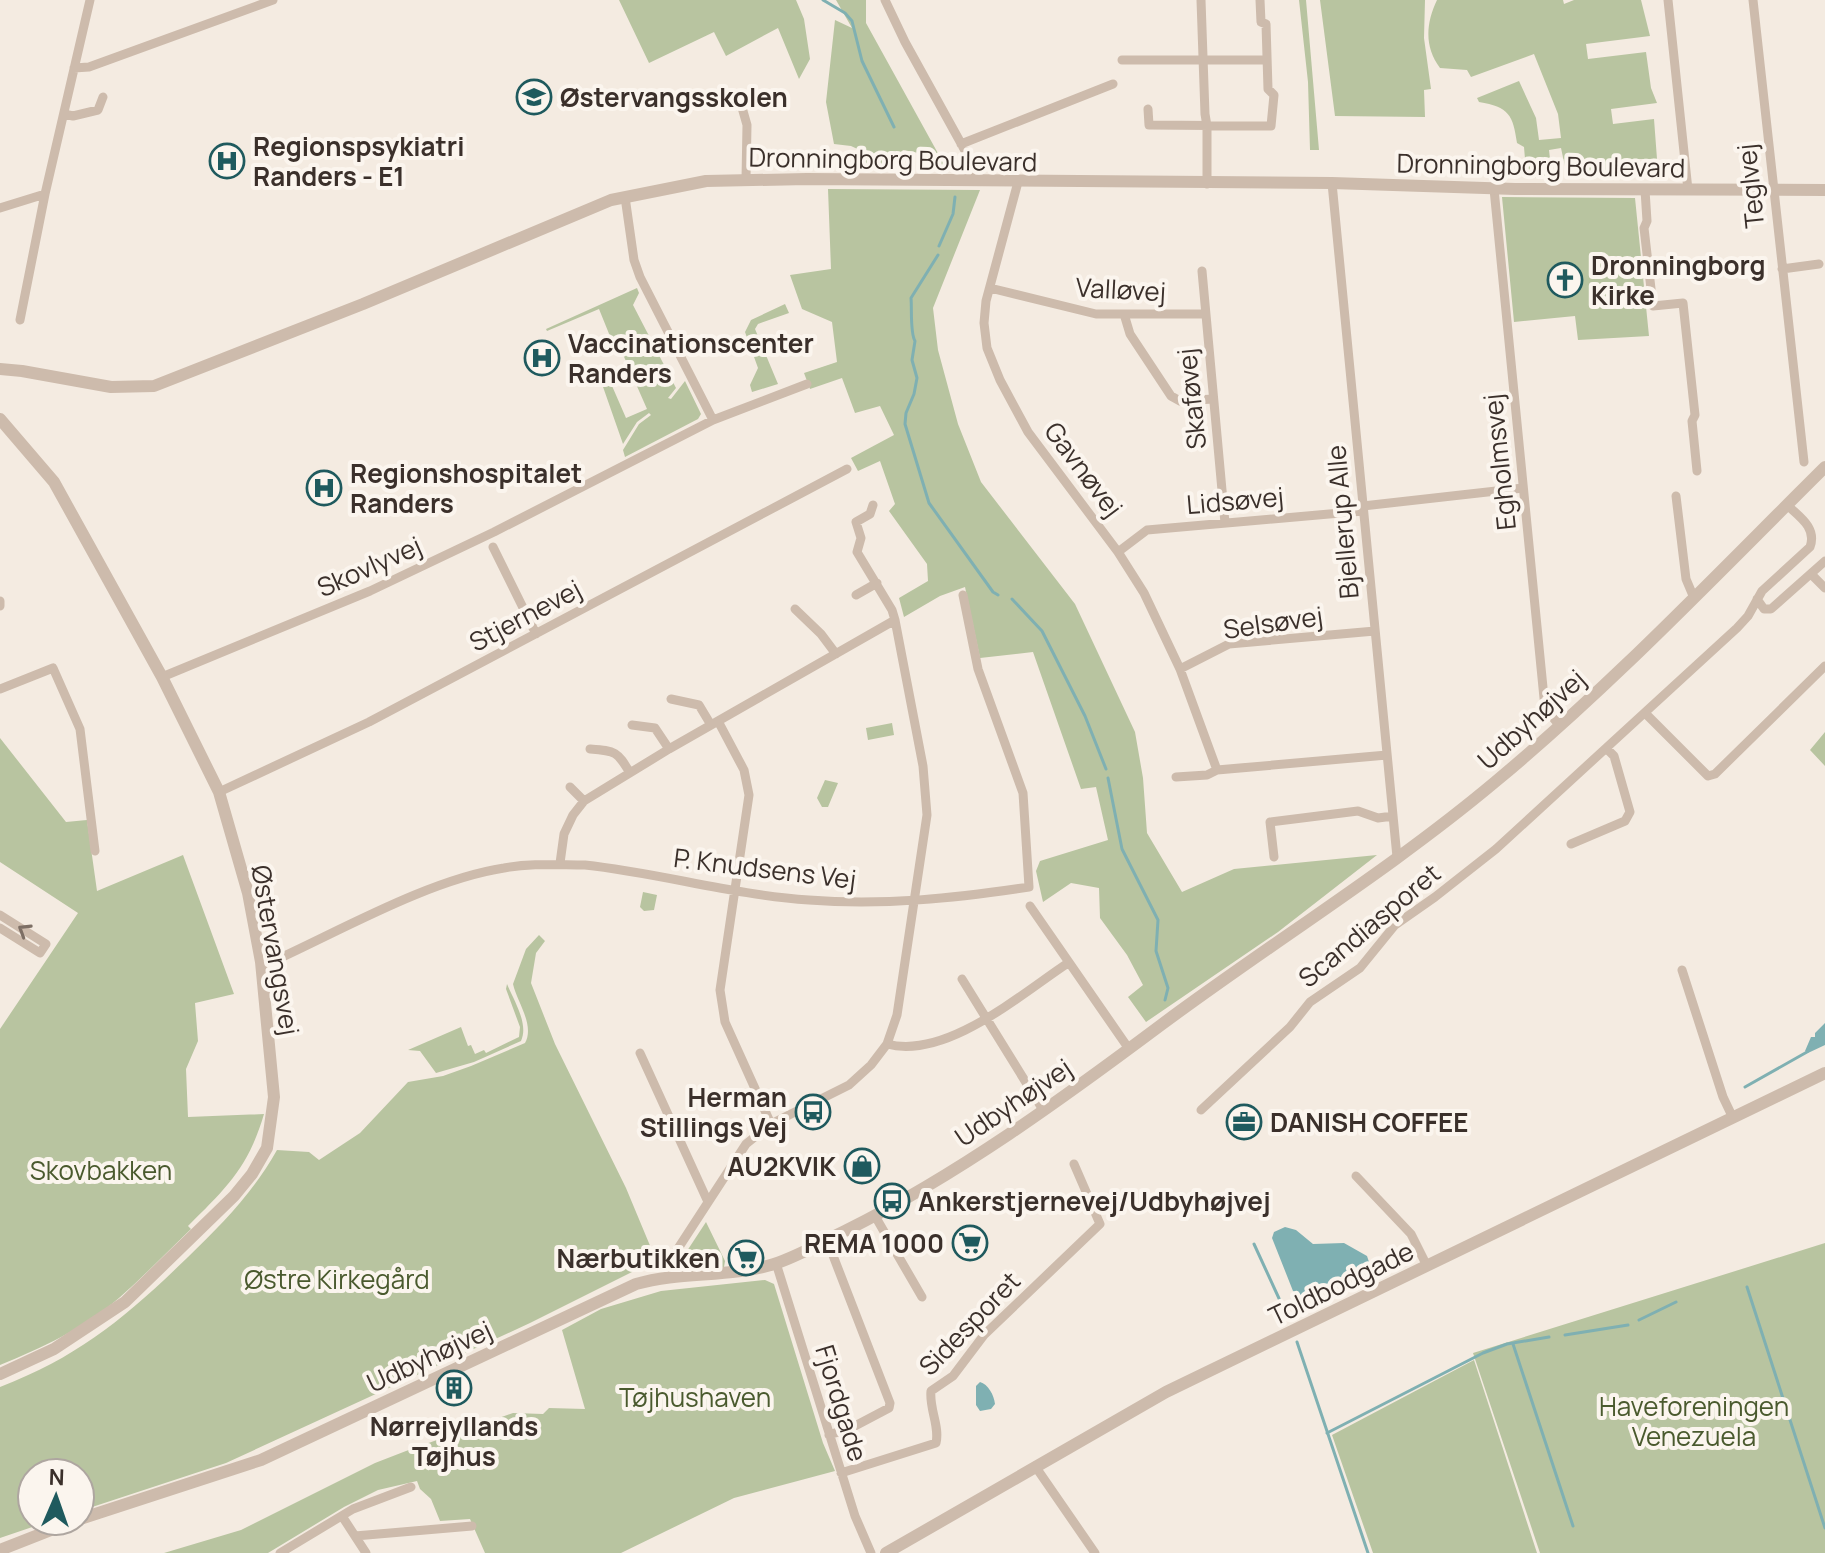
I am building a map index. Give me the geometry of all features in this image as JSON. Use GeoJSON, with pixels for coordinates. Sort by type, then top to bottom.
{"type":"FeatureCollection","features":[{"type":"Feature","properties":{"kind":"street"},"geometry":{"type":"LineString","coordinates":[[20,320],[45,194],[90,0]]}},
{"type":"Feature","properties":{"kind":"street"},"geometry":{"type":"LineString","coordinates":[[74,68],[89,67],[273,0]]}},
{"type":"Feature","properties":{"kind":"street"},"geometry":{"type":"LineString","coordinates":[[885,0],[968,156],[971,181]]}},
{"type":"Feature","properties":{"kind":"street"},"geometry":{"type":"LineString","coordinates":[[1201,0],[1207,184]]}},
{"type":"Feature","properties":{"kind":"street"},"geometry":{"type":"LineString","coordinates":[[1148,109],[1149,125],[1271,126],[1274,95],[1268,89],[1266,24],[1261,22],[1260,0]]}},
{"type":"Feature","properties":{"kind":"street"},"geometry":{"type":"LineString","coordinates":[[1668,0],[1688,190]]}},
{"type":"Feature","properties":{"kind":"street","name":"Teglvej"},"geometry":{"type":"LineString","coordinates":[[1753,0],[1804,462]]}},
{"type":"Feature","properties":{"kind":"street"},"geometry":{"type":"LineString","coordinates":[[1122,60],[1267,60]]}},
{"type":"Feature","properties":{"kind":"street"},"geometry":{"type":"LineString","coordinates":[[961,144],[1113,84]]}},
{"type":"Feature","properties":{"kind":"street"},"geometry":{"type":"LineString","coordinates":[[64,114],[73,116],[98,110],[103,97]]}},
{"type":"Feature","properties":{"kind":"street"},"geometry":{"type":"LineString","coordinates":[[741,104],[747,125],[746,179]]}},
{"type":"Feature","properties":{"kind":"street","name":"Dronningborg Boulevard"},"geometry":{"type":"LineString","coordinates":[[0,369],[111,387],[134,389],[154,386],[625,197],[706,181],[1332,183],[1494,189],[1825,190]]}},
{"type":"Feature","properties":{"kind":"street","name":"Gavnøvej"},"geometry":{"type":"LineString","coordinates":[[1018,182],[990,288],[984,323],[985,337],[1000,380],[1028,432],[1118,552],[1144,593],[1180,669],[1217,770]]}},
{"type":"Feature","properties":{"kind":"street","name":"Bjellerup Alle"},"geometry":{"type":"LineString","coordinates":[[1332,183],[1397,857]]}},
{"type":"Feature","properties":{"kind":"street","name":"Egholmsvej"},"geometry":{"type":"LineString","coordinates":[[1494,189],[1545,708],[1560,726]]}},
{"type":"Feature","properties":{"kind":"street"},"geometry":{"type":"LineString","coordinates":[[1645,190],[1647,221],[1644,228],[1653,306],[1683,303],[1695,415],[1692,421],[1697,471]]}},
{"type":"Feature","properties":{"kind":"street"},"geometry":{"type":"LineString","coordinates":[[0,208],[45,194]]}},
{"type":"Feature","properties":{"kind":"street"},"geometry":{"type":"LineString","coordinates":[[625,197],[634,260],[640,277],[713,420]]}},
{"type":"Feature","properties":{"kind":"street"},"geometry":{"type":"LineString","coordinates":[[1782,269],[1819,264]]}},
{"type":"Feature","properties":{"kind":"street","name":"Skaføvej"},"geometry":{"type":"LineString","coordinates":[[1202,271],[1225,523]]}},
{"type":"Feature","properties":{"kind":"street","name":"Valløvej"},"geometry":{"type":"LineString","coordinates":[[990,288],[1076,311],[1204,314]]}},
{"type":"Feature","properties":{"kind":"street"},"geometry":{"type":"LineString","coordinates":[[1124,314],[1130,334],[1171,396],[1180,401],[1213,399]]}},
{"type":"Feature","properties":{"kind":"street","name":"Skovlyvej"},"geometry":{"type":"LineString","coordinates":[[162,677],[370,591],[494,532],[713,420],[807,384]]}},
{"type":"Feature","properties":{"kind":"street","name":"Østervangsvej"},"geometry":{"type":"LineString","coordinates":[[0,419],[54,482],[162,677],[219,792],[248,893],[261,962],[274,1097],[267,1148],[252,1174],[227,1204],[125,1302],[54,1349],[0,1374]]}},
{"type":"Feature","properties":{"kind":"street","name":"Udbyhøjvej"},"geometry":{"type":"LineString","coordinates":[[96,1514],[261,1460],[636,1284],[673,1277],[735,1273],[776,1263],[875,1216],[938,1179],[1129,1049],[1397,857],[1493,784],[1560,726],[1825,467]]}},
{"type":"Feature","properties":{"kind":"street","name":"Stjernevej"},"geometry":{"type":"LineString","coordinates":[[219,792],[369,722],[847,469]]}},
{"type":"Feature","properties":{"kind":"street","name":"Lidsøvej"},"geometry":{"type":"LineString","coordinates":[[1118,552],[1147,530],[1523,488]]}},
{"type":"Feature","properties":{"kind":"street"},"geometry":{"type":"LineString","coordinates":[[1676,496],[1686,579],[1694,598]]}},
{"type":"Feature","properties":{"kind":"street"},"geometry":{"type":"LineString","coordinates":[[673,1277],[677,1250],[746,1144],[771,1124],[849,1085],[871,1065],[887,1044],[899,1008],[926,828],[927,795],[895,620],[857,552],[861,538],[856,522],[870,514],[873,505]]}},
{"type":"Feature","properties":{"kind":"street","name":"Scandiasporet"},"geometry":{"type":"LineString","coordinates":[[1201,1110],[1290,1027],[1310,1002],[1360,968],[1395,925],[1496,849],[1737,628],[1762,591],[1810,547],[1813,538],[1811,529],[1787,505]]}},
{"type":"Feature","properties":{"kind":"street"},"geometry":{"type":"LineString","coordinates":[[493,547],[536,634]]}},
{"type":"Feature","properties":{"kind":"street"},"geometry":{"type":"LineString","coordinates":[[1757,599],[1764,609],[1771,609],[1825,561]]}},
{"type":"Feature","properties":{"kind":"street"},"geometry":{"type":"LineString","coordinates":[[1811,574],[1825,588]]}},
{"type":"Feature","properties":{"kind":"street"},"geometry":{"type":"LineString","coordinates":[[856,595],[877,583]]}},
{"type":"Feature","properties":{"kind":"street","name":"P. Knudsens Vej"},"geometry":{"type":"LineString","coordinates":[[261,962],[280,958],[455,880],[501,868],[560,863],[609,867],[734,891],[807,900],[915,902],[1029,887],[1023,793],[978,669],[963,595]]}},
{"type":"Feature","properties":{"kind":"street"},"geometry":{"type":"LineString","coordinates":[[795,609],[836,654]]}},
{"type":"Feature","properties":{"kind":"street"},"geometry":{"type":"LineString","coordinates":[[560,863],[564,834],[584,801],[895,620]]}},
{"type":"Feature","properties":{"kind":"street","name":"Selsøvej"},"geometry":{"type":"LineString","coordinates":[[1180,669],[1229,644],[1375,631]]}},
{"type":"Feature","properties":{"kind":"street"},"geometry":{"type":"LineString","coordinates":[[1646,714],[1708,776],[1715,774],[1825,666]]}},
{"type":"Feature","properties":{"kind":"street"},"geometry":{"type":"LineString","coordinates":[[0,689],[53,668],[80,729],[95,851]]}},
{"type":"Feature","properties":{"kind":"street"},"geometry":{"type":"LineString","coordinates":[[671,699],[699,705],[744,770],[748,782],[749,795],[720,990],[721,1006],[725,1022],[771,1124]]}},
{"type":"Feature","properties":{"kind":"street"},"geometry":{"type":"LineString","coordinates":[[632,725],[655,728],[669,749]]}},
{"type":"Feature","properties":{"kind":"street"},"geometry":{"type":"LineString","coordinates":[[590,749],[610,750],[619,754],[630,773]]}},
{"type":"Feature","properties":{"kind":"street"},"geometry":{"type":"LineString","coordinates":[[1571,844],[1625,821],[1630,812],[1614,756],[1607,749]]}},
{"type":"Feature","properties":{"kind":"street"},"geometry":{"type":"LineString","coordinates":[[1176,777],[1207,775],[1217,770],[1387,755]]}},
{"type":"Feature","properties":{"kind":"street"},"geometry":{"type":"LineString","coordinates":[[570,787],[584,801]]}},
{"type":"Feature","properties":{"kind":"street"},"geometry":{"type":"LineString","coordinates":[[1274,857],[1270,822],[1358,811],[1378,818],[1393,816]]}},
{"type":"Feature","properties":{"kind":"street"},"geometry":{"type":"LineString","coordinates":[[1030,906],[1129,1049]]}},
{"type":"Feature","properties":{"kind":"street"},"geometry":{"type":"LineString","coordinates":[[0,928],[40,953],[46,944],[1,917]]}},
{"type":"Feature","properties":{"kind":"street"},"geometry":{"type":"LineString","coordinates":[[887,1044],[898,1047],[927,1045],[953,1036],[1068,963]]}},
{"type":"Feature","properties":{"kind":"street"},"geometry":{"type":"LineString","coordinates":[[1682,970],[1733,1118]]}},
{"type":"Feature","properties":{"kind":"street"},"geometry":{"type":"LineString","coordinates":[[962,979],[1043,1110]]}},
{"type":"Feature","properties":{"kind":"street"},"geometry":{"type":"LineString","coordinates":[[640,1053],[708,1202]]}},
{"type":"Feature","properties":{"kind":"street","name":"Toldbodgade"},"geometry":{"type":"LineString","coordinates":[[886,1553],[1166,1392],[1825,1073]]}},
{"type":"Feature","properties":{"kind":"street","name":"Sidesporet"},"geometry":{"type":"LineString","coordinates":[[841,1473],[936,1443],[938,1435],[930,1401],[931,1391],[953,1376],[984,1335],[1100,1224],[1074,1164]]}},
{"type":"Feature","properties":{"kind":"street"},"geometry":{"type":"LineString","coordinates":[[1356,1176],[1411,1234],[1427,1266]]}},
{"type":"Feature","properties":{"kind":"street"},"geometry":{"type":"LineString","coordinates":[[875,1216],[922,1297]]}},
{"type":"Feature","properties":{"kind":"street"},"geometry":{"type":"LineString","coordinates":[[827,1240],[890,1403],[889,1408],[853,1427],[829,1435]]}},
{"type":"Feature","properties":{"kind":"street","name":"Fjordgade"},"geometry":{"type":"LineString","coordinates":[[776,1263],[855,1516],[871,1553]]}},
{"type":"Feature","properties":{"kind":"street"},"geometry":{"type":"LineString","coordinates":[[1035,1466],[1095,1553]]}},
{"type":"Feature","properties":{"kind":"street"},"geometry":{"type":"LineString","coordinates":[[280,1553],[342,1516],[411,1487]]}},
{"type":"Feature","properties":{"kind":"street"},"geometry":{"type":"LineString","coordinates":[[342,1516],[366,1553]]}},
{"type":"Feature","properties":{"kind":"street"},"geometry":{"type":"LineString","coordinates":[[355,1536],[472,1526]]}},
{"type":"Feature","properties":{"kind":"street"},"geometry":{"type":"LineString","coordinates":[[0,1550],[33,1537]]}},
{"type":"Feature","properties":{"kind":"green space"},"geometry":{"type":"Polygon","coordinates":[[[619,0],[796,0],[804,19],[810,59],[799,79],[778,28],[726,56],[714,32],[649,63],[619,0]]]}},
{"type":"Feature","properties":{"kind":"green space"},"geometry":{"type":"Polygon","coordinates":[[[836,0],[866,0],[866,23],[945,166],[926,171],[919,153],[903,150],[887,168],[856,167],[864,152],[851,146],[834,144],[826,102],[835,20],[852,28],[836,0]]]}},
{"type":"Feature","properties":{"kind":"green space"},"geometry":{"type":"Polygon","coordinates":[[[1299,0],[1306,0],[1319,150],[1310,150],[1308,82],[1299,0]]]}},
{"type":"Feature","properties":{"kind":"green space"},"geometry":{"type":"Polygon","coordinates":[[[1320,0],[1425,0],[1424,38],[1431,89],[1424,90],[1425,117],[1335,116],[1320,0]]]}},
{"type":"Feature","properties":{"kind":"green space"},"geometry":{"type":"Polygon","coordinates":[[[1437,0],[1563,0],[1564,4],[1574,0],[1641,0],[1650,36],[1586,44],[1588,59],[1646,52],[1651,88],[1657,103],[1611,109],[1613,124],[1654,119],[1657,159],[1635,159],[1634,175],[1567,176],[1561,148],[1549,150],[1552,177],[1536,178],[1526,171],[1524,147],[1517,143],[1514,125],[1508,114],[1479,102],[1477,98],[1519,81],[1536,118],[1539,140],[1561,138],[1558,114],[1534,54],[1471,77],[1467,70],[1440,68],[1431,52],[1428,35],[1437,0]]]}},
{"type":"Feature","properties":{"kind":"green space"},"geometry":{"type":"Polygon","coordinates":[[[828,189],[980,190],[933,308],[938,350],[958,424],[981,482],[1075,604],[1135,732],[1143,778],[1147,833],[1182,892],[1234,869],[1377,855],[1278,932],[1146,1022],[1128,997],[1143,985],[1127,955],[1100,918],[1099,888],[1071,883],[1043,902],[1036,871],[1040,861],[1108,840],[1096,787],[1081,789],[1033,652],[980,658],[965,587],[940,596],[904,617],[899,598],[928,581],[927,564],[889,511],[895,504],[880,461],[858,471],[851,458],[894,435],[880,406],[855,413],[842,378],[810,389],[804,373],[837,362],[832,322],[802,309],[790,275],[831,269],[828,189]]]}},
{"type":"Feature","properties":{"kind":"green space"},"geometry":{"type":"Polygon","coordinates":[[[1502,197],[1635,198],[1649,336],[1578,340],[1575,316],[1514,322],[1502,197]]]}},
{"type":"Feature","properties":{"kind":"green space"},"geometry":{"type":"Polygon","coordinates":[[[637,288],[639,293],[633,305],[676,388],[668,398],[671,399],[685,381],[701,414],[698,419],[625,457],[623,450],[639,424],[651,415],[649,413],[637,422],[623,444],[602,384],[609,379],[626,418],[647,409],[621,350],[616,351],[599,309],[546,329],[637,288]]]}},
{"type":"Feature","properties":{"kind":"green space"},"geometry":{"type":"Polygon","coordinates":[[[785,304],[789,313],[758,324],[755,329],[778,384],[752,392],[750,385],[758,368],[745,332],[751,320],[785,304]]]}},
{"type":"Feature","properties":{"kind":"green space"},"geometry":{"type":"Polygon","coordinates":[[[892,723],[894,735],[868,740],[866,728],[892,723]]]}},
{"type":"Feature","properties":{"kind":"green space"},"geometry":{"type":"Polygon","coordinates":[[[1825,732],[1825,766],[1810,750],[1825,732]]]}},
{"type":"Feature","properties":{"kind":"green space","name":"Skovbakken"},"geometry":{"type":"Polygon","coordinates":[[[0,738],[66,822],[87,820],[97,891],[183,855],[234,994],[195,1003],[198,1041],[186,1069],[188,1117],[264,1114],[251,1149],[235,1176],[188,1226],[191,1229],[137,1281],[106,1309],[77,1328],[0,1365],[0,1029],[78,913],[0,862],[0,738]]]}},
{"type":"Feature","properties":{"kind":"green space"},"geometry":{"type":"Polygon","coordinates":[[[825,780],[838,783],[828,807],[822,807],[817,798],[825,780]]]}},
{"type":"Feature","properties":{"kind":"green space"},"geometry":{"type":"Polygon","coordinates":[[[643,892],[657,895],[654,910],[644,911],[640,907],[643,892]]]}},
{"type":"Feature","properties":{"kind":"green space","name":"Østre Kirkegård"},"geometry":{"type":"Polygon","coordinates":[[[539,935],[545,941],[536,953],[531,983],[555,1044],[626,1188],[656,1260],[530,1323],[226,1463],[96,1506],[96,1457],[16,1457],[16,1533],[0,1538],[0,1387],[54,1362],[122,1317],[236,1207],[277,1150],[309,1152],[319,1160],[360,1133],[408,1082],[443,1076],[525,1043],[527,1021],[513,984],[526,949],[539,935]]]}},
{"type":"Feature","properties":{"kind":"green space"},"geometry":{"type":"Polygon","coordinates":[[[507,984],[522,1020],[521,1041],[474,1062],[436,1073],[420,1051],[408,1050],[461,1027],[468,1046],[471,1045],[475,1054],[484,1050],[486,1053],[519,1037],[520,1027],[506,989],[507,984]]]}},
{"type":"Feature","properties":{"kind":"green space"},"geometry":{"type":"Polygon","coordinates":[[[706,1222],[725,1261],[724,1267],[700,1267],[687,1261],[685,1254],[706,1222]]]}},
{"type":"Feature","properties":{"kind":"green space","name":"Haveforeningen Venezuela"},"geometry":{"type":"Polygon","coordinates":[[[1825,1243],[1825,1553],[1540,1553],[1473,1353],[1825,1243]]]}},
{"type":"Feature","properties":{"kind":"green space","name":"Tøjhushaven"},"geometry":{"type":"Polygon","coordinates":[[[765,1280],[774,1284],[823,1443],[835,1471],[734,1498],[621,1553],[485,1553],[470,1519],[440,1521],[431,1499],[420,1489],[417,1481],[378,1490],[268,1553],[164,1553],[241,1530],[375,1463],[513,1413],[543,1414],[549,1408],[585,1409],[562,1330],[601,1309],[661,1291],[765,1280]]]}},
{"type":"Feature","properties":{"kind":"green space"},"geometry":{"type":"Polygon","coordinates":[[[1474,1360],[1537,1553],[1373,1553],[1332,1435],[1474,1360]]]}},
{"type":"Feature","properties":{"kind":"water"},"geometry":{"type":"Polygon","coordinates":[[[1825,1023],[1825,1045],[1808,1053],[1805,1051],[1811,1037],[1815,1037],[1825,1023]]]}},
{"type":"Feature","properties":{"kind":"water"},"geometry":{"type":"Polygon","coordinates":[[[1285,1227],[1296,1230],[1313,1244],[1344,1243],[1367,1256],[1370,1265],[1313,1296],[1304,1297],[1293,1291],[1272,1238],[1274,1232],[1285,1227]]]}},
{"type":"Feature","properties":{"kind":"water"},"geometry":{"type":"Polygon","coordinates":[[[980,1382],[988,1387],[993,1397],[995,1404],[991,1409],[980,1411],[976,1405],[976,1386],[980,1382]]]}},
{"type":"Feature","properties":{"kind":"waterway"},"geometry":{"type":"LineString","coordinates":[[823,0],[852,21],[862,61],[894,127]]}},
{"type":"Feature","properties":{"kind":"waterway"},"geometry":{"type":"LineString","coordinates":[[939,246],[953,214],[955,197]]}},
{"type":"Feature","properties":{"kind":"waterway"},"geometry":{"type":"LineString","coordinates":[[938,255],[911,298],[915,341],[912,360],[917,378],[905,424],[929,503],[998,595]]}},
{"type":"Feature","properties":{"kind":"waterway"},"geometry":{"type":"LineString","coordinates":[[1012,599],[1042,631],[1085,716],[1106,769]]}},
{"type":"Feature","properties":{"kind":"waterway"},"geometry":{"type":"LineString","coordinates":[[1108,778],[1122,849],[1158,920],[1156,951],[1168,988],[1165,1000]]}},
{"type":"Feature","properties":{"kind":"waterway"},"geometry":{"type":"LineString","coordinates":[[1745,1087],[1807,1052]]}},
{"type":"Feature","properties":{"kind":"waterway"},"geometry":{"type":"LineString","coordinates":[[1254,1244],[1288,1318]]}},
{"type":"Feature","properties":{"kind":"waterway"},"geometry":{"type":"LineString","coordinates":[[1747,1287],[1825,1528]]}},
{"type":"Feature","properties":{"kind":"waterway"},"geometry":{"type":"LineString","coordinates":[[1639,1320],[1676,1302]]}},
{"type":"Feature","properties":{"kind":"waterway"},"geometry":{"type":"LineString","coordinates":[[1565,1335],[1628,1325]]}},
{"type":"Feature","properties":{"kind":"waterway"},"geometry":{"type":"LineString","coordinates":[[1327,1433],[1483,1353],[1507,1344],[1549,1337]]}},
{"type":"Feature","properties":{"kind":"waterway"},"geometry":{"type":"LineString","coordinates":[[1297,1342],[1368,1553]]}},
{"type":"Feature","properties":{"kind":"waterway"},"geometry":{"type":"LineString","coordinates":[[1513,1344],[1573,1526]]}},
{"type":"Feature","properties":{"kind":"place","name":"Østervangsskolen"},"geometry":{"type":"Point","coordinates":[534,97]}},
{"type":"Feature","properties":{"kind":"place","name":"Regionspsykiatri Randers - E1"},"geometry":{"type":"Point","coordinates":[227,161]}},
{"type":"Feature","properties":{"kind":"place","name":"Dronningborg Kirke"},"geometry":{"type":"Point","coordinates":[1565,280]}},
{"type":"Feature","properties":{"kind":"place","name":"Vaccinationscenter Randers"},"geometry":{"type":"Point","coordinates":[542,358]}},
{"type":"Feature","properties":{"kind":"place","name":"Regionshospitalet Randers"},"geometry":{"type":"Point","coordinates":[324,488]}},
{"type":"Feature","properties":{"kind":"place","name":"Herman Stillings Vej"},"geometry":{"type":"Point","coordinates":[813,1112]}},
{"type":"Feature","properties":{"kind":"place","name":"DANISH COFFEE"},"geometry":{"type":"Point","coordinates":[1244,1122]}},
{"type":"Feature","properties":{"kind":"place","name":"AU2KVIK"},"geometry":{"type":"Point","coordinates":[862,1166]}},
{"type":"Feature","properties":{"kind":"place","name":"Ankerstjernevej/Udbyhøjvej"},"geometry":{"type":"Point","coordinates":[892,1201]}},
{"type":"Feature","properties":{"kind":"place","name":"REMA 1000"},"geometry":{"type":"Point","coordinates":[970,1243]}},
{"type":"Feature","properties":{"kind":"place","name":"Nærbutikken"},"geometry":{"type":"Point","coordinates":[746,1258]}},
{"type":"Feature","properties":{"kind":"place","name":"Nørrejyllands Tøjhus"},"geometry":{"type":"Point","coordinates":[454,1388]}}]}
